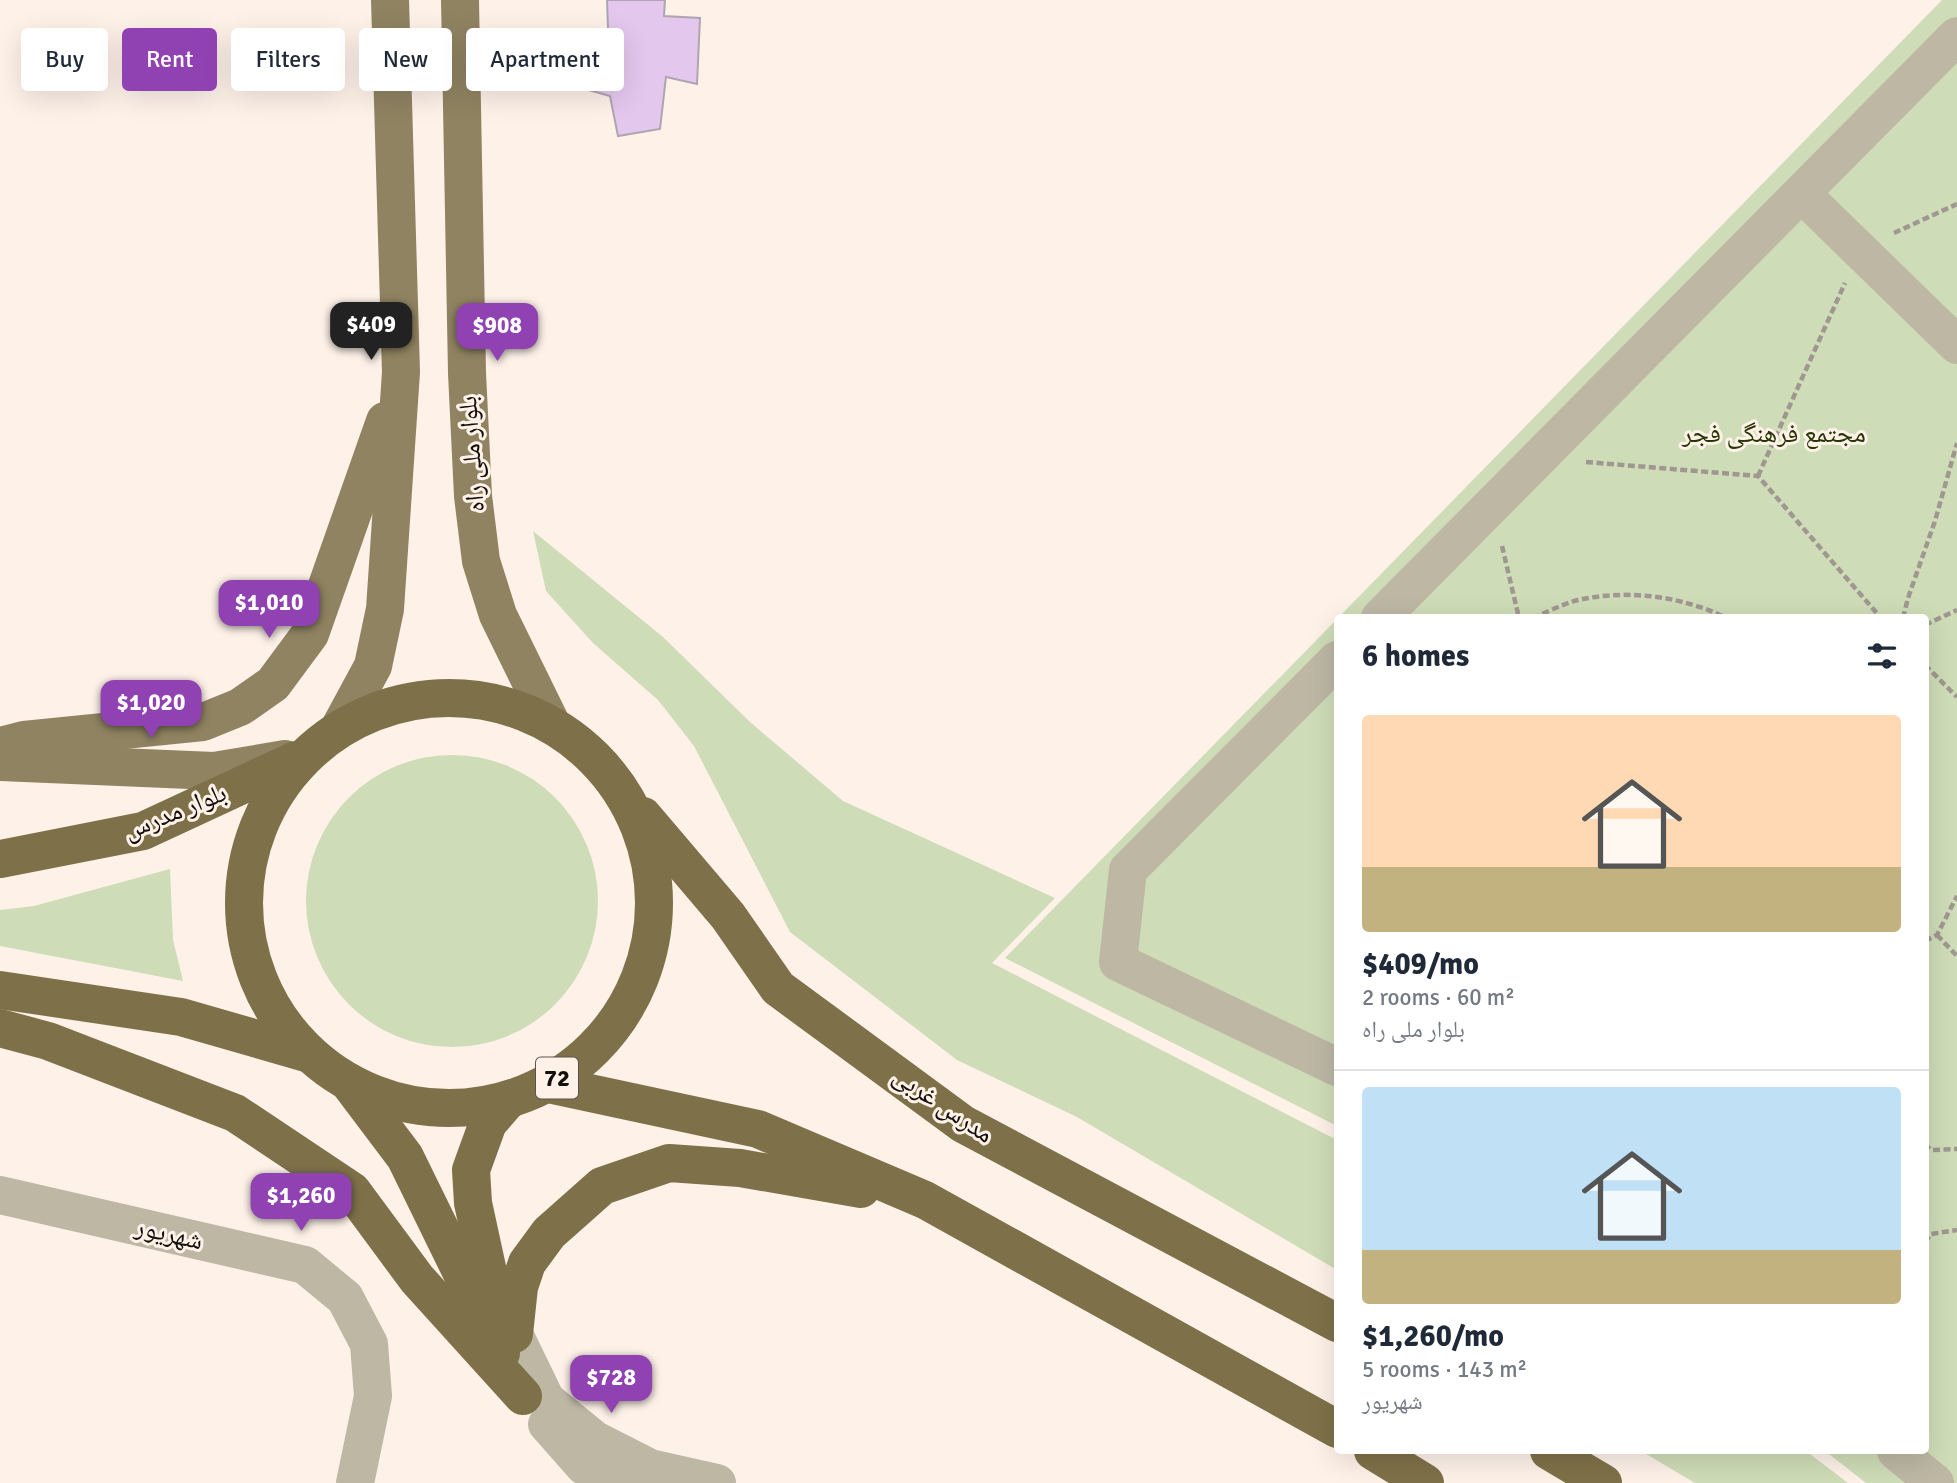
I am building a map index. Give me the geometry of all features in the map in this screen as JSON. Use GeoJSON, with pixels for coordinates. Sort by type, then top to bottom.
{"type":"FeatureCollection","features":[{"type":"Feature","properties":{"kind":"highway","name":"72"},"geometry":{"type":"LineString","coordinates":[[446,697],[501,704],[552,725],[593,755],[625,794],[645,838],[654,884],[654,932],[641,978],[619,1020],[587,1056],[548,1084],[508,1100],[455,1109],[401,1103],[350,1084],[306,1052],[272,1010],[249,959],[242,905],[249,850],[270,799],[304,756],[340,727],[391,705],[446,697]]}},
{"type":"Feature","properties":{"kind":"highway","name":"بلوار مدرس"},"geometry":{"type":"LineString","coordinates":[[0,859],[143,831],[304,756]]}},
{"type":"Feature","properties":{"kind":"highway","name":"مدرس غربی"},"geometry":{"type":"LineString","coordinates":[[625,794],[729,916],[778,988],[963,1124],[1334,1321]]}},
{"type":"Feature","properties":{"kind":"highway","name":"72"},"geometry":{"type":"LineString","coordinates":[[0,990],[181,1017],[306,1052]]}},
{"type":"Feature","properties":{"kind":"highway"},"geometry":{"type":"LineString","coordinates":[[0,1028],[48,1041],[236,1112],[352,1191],[417,1279],[523,1396]]}},
{"type":"Feature","properties":{"kind":"highway"},"geometry":{"type":"LineString","coordinates":[[350,1084],[405,1157],[523,1396]]}},
{"type":"Feature","properties":{"kind":"highway","name":"72"},"geometry":{"type":"LineString","coordinates":[[548,1084],[758,1129],[925,1200],[1334,1427]]}},
{"type":"Feature","properties":{"kind":"highway"},"geometry":{"type":"LineString","coordinates":[[508,1100],[488,1123],[471,1170],[473,1203],[491,1286],[514,1334]]}},
{"type":"Feature","properties":{"kind":"highway"},"geometry":{"type":"LineString","coordinates":[[514,1334],[519,1287],[527,1263],[549,1233],[602,1186],[669,1163],[740,1168],[925,1200]]}},
{"type":"Feature","properties":{"kind":"highway"},"geometry":{"type":"LineString","coordinates":[[1378,1454],[1425,1483]]}},
{"type":"Feature","properties":{"kind":"highway"},"geometry":{"type":"LineString","coordinates":[[1554,1454],[1602,1483]]}},
{"type":"Feature","properties":{"kind":"main road"},"geometry":{"type":"LineString","coordinates":[[340,727],[373,666],[385,609],[401,372],[390,0]]}},
{"type":"Feature","properties":{"kind":"main road","name":"بلوار ملی راه"},"geometry":{"type":"LineString","coordinates":[[460,0],[467,373],[473,496],[481,561],[498,615],[552,725]]}},
{"type":"Feature","properties":{"kind":"main road"},"geometry":{"type":"LineString","coordinates":[[0,746],[24,740],[203,723],[240,708],[273,684],[310,634],[401,372]]}},
{"type":"Feature","properties":{"kind":"main road"},"geometry":{"type":"LineString","coordinates":[[0,762],[214,771],[304,756]]}},
{"type":"Feature","properties":{"kind":"street"},"geometry":{"type":"LineString","coordinates":[[1384,614],[1957,36]]}},
{"type":"Feature","properties":{"kind":"street"},"geometry":{"type":"LineString","coordinates":[[1802,194],[1957,345]]}},
{"type":"Feature","properties":{"kind":"street"},"geometry":{"type":"LineString","coordinates":[[1334,663],[1128,870],[1118,962],[1334,1066]]}},
{"type":"Feature","properties":{"kind":"street","name":"شهریور"},"geometry":{"type":"LineString","coordinates":[[0,1195],[305,1265],[345,1298],[369,1344],[373,1396],[355,1483]]}},
{"type":"Feature","properties":{"kind":"street"},"geometry":{"type":"LineString","coordinates":[[514,1334],[546,1400],[595,1440],[650,1468],[717,1483]]}},
{"type":"Feature","properties":{"kind":"street"},"geometry":{"type":"LineString","coordinates":[[523,1396],[584,1466],[626,1483]]}},
{"type":"Feature","properties":{"kind":"street"},"geometry":{"type":"LineString","coordinates":[[1900,1454],[1935,1483]]}},
{"type":"Feature","properties":{"kind":"path"},"geometry":{"type":"LineString","coordinates":[[1758,476],[1860,250],[1957,204]]}},
{"type":"Feature","properties":{"kind":"path"},"geometry":{"type":"LineString","coordinates":[[1904,614],[1957,443]]}},
{"type":"Feature","properties":{"kind":"path"},"geometry":{"type":"LineString","coordinates":[[1538,458],[1758,476],[1878,614]]}},
{"type":"Feature","properties":{"kind":"path"},"geometry":{"type":"LineString","coordinates":[[1492,505],[1518,614]]}},
{"type":"Feature","properties":{"kind":"path"},"geometry":{"type":"LineString","coordinates":[[1543,614],[1578,600],[1639,594],[1699,605],[1718,614]]}},
{"type":"Feature","properties":{"kind":"path"},"geometry":{"type":"LineString","coordinates":[[1929,623],[1957,610]]}},
{"type":"Feature","properties":{"kind":"path"},"geometry":{"type":"LineString","coordinates":[[1929,669],[1957,697]]}},
{"type":"Feature","properties":{"kind":"path"},"geometry":{"type":"LineString","coordinates":[[1929,939],[1937,935],[1957,896]]}},
{"type":"Feature","properties":{"kind":"path"},"geometry":{"type":"LineString","coordinates":[[1937,935],[1957,956]]}},
{"type":"Feature","properties":{"kind":"path"},"geometry":{"type":"LineString","coordinates":[[1929,1148],[1957,1149]]}},
{"type":"Feature","properties":{"kind":"path"},"geometry":{"type":"LineString","coordinates":[[1929,1237],[1931,1234],[1957,1230]]}},
{"type":"Feature","properties":{"kind":"green space","name":"مجتمع فرهنگی فجر"},"geometry":{"type":"Polygon","coordinates":[[[1942,0],[1957,0],[1957,1483],[1866,1483],[1829,1454],[1929,1454],[1929,614],[1342,614],[1942,0]]]}},
{"type":"Feature","properties":{"kind":"green space"},"geometry":{"type":"Polygon","coordinates":[[[533,531],[663,637],[750,722],[843,801],[1055,898],[992,963],[1334,1138],[1334,1268],[1077,1117],[957,1060],[790,932],[694,746],[658,700],[593,643],[546,591],[533,531]]]}},
{"type":"Feature","properties":{"kind":"green space"},"geometry":{"type":"Polygon","coordinates":[[[1334,622],[1334,1124],[1005,958],[1334,622]]]}},
{"type":"Feature","properties":{"kind":"green space"},"geometry":{"type":"Polygon","coordinates":[[[452,755],[494,761],[521,772],[545,788],[565,808],[581,832],[592,859],[598,901],[592,943],[581,970],[565,994],[545,1014],[521,1030],[494,1041],[452,1047],[410,1041],[383,1030],[359,1014],[339,994],[323,970],[312,943],[306,901],[312,859],[323,832],[339,808],[359,788],[383,772],[410,761],[452,755]]]}},
{"type":"Feature","properties":{"kind":"green space"},"geometry":{"type":"Polygon","coordinates":[[[170,869],[173,940],[183,981],[0,946],[0,910],[34,906],[170,869]]]}},
{"type":"Feature","properties":{"kind":"green space"},"geometry":{"type":"Polygon","coordinates":[[[1646,1454],[1810,1454],[1848,1483],[1695,1483],[1646,1454]]]}},
{"type":"Feature","properties":{"kind":"building"},"geometry":{"type":"Polygon","coordinates":[[[607,0],[665,0],[664,16],[700,18],[697,84],[666,77],[660,129],[618,136],[610,96],[592,91],[624,91],[624,28],[608,28],[607,0]]]}}]}
